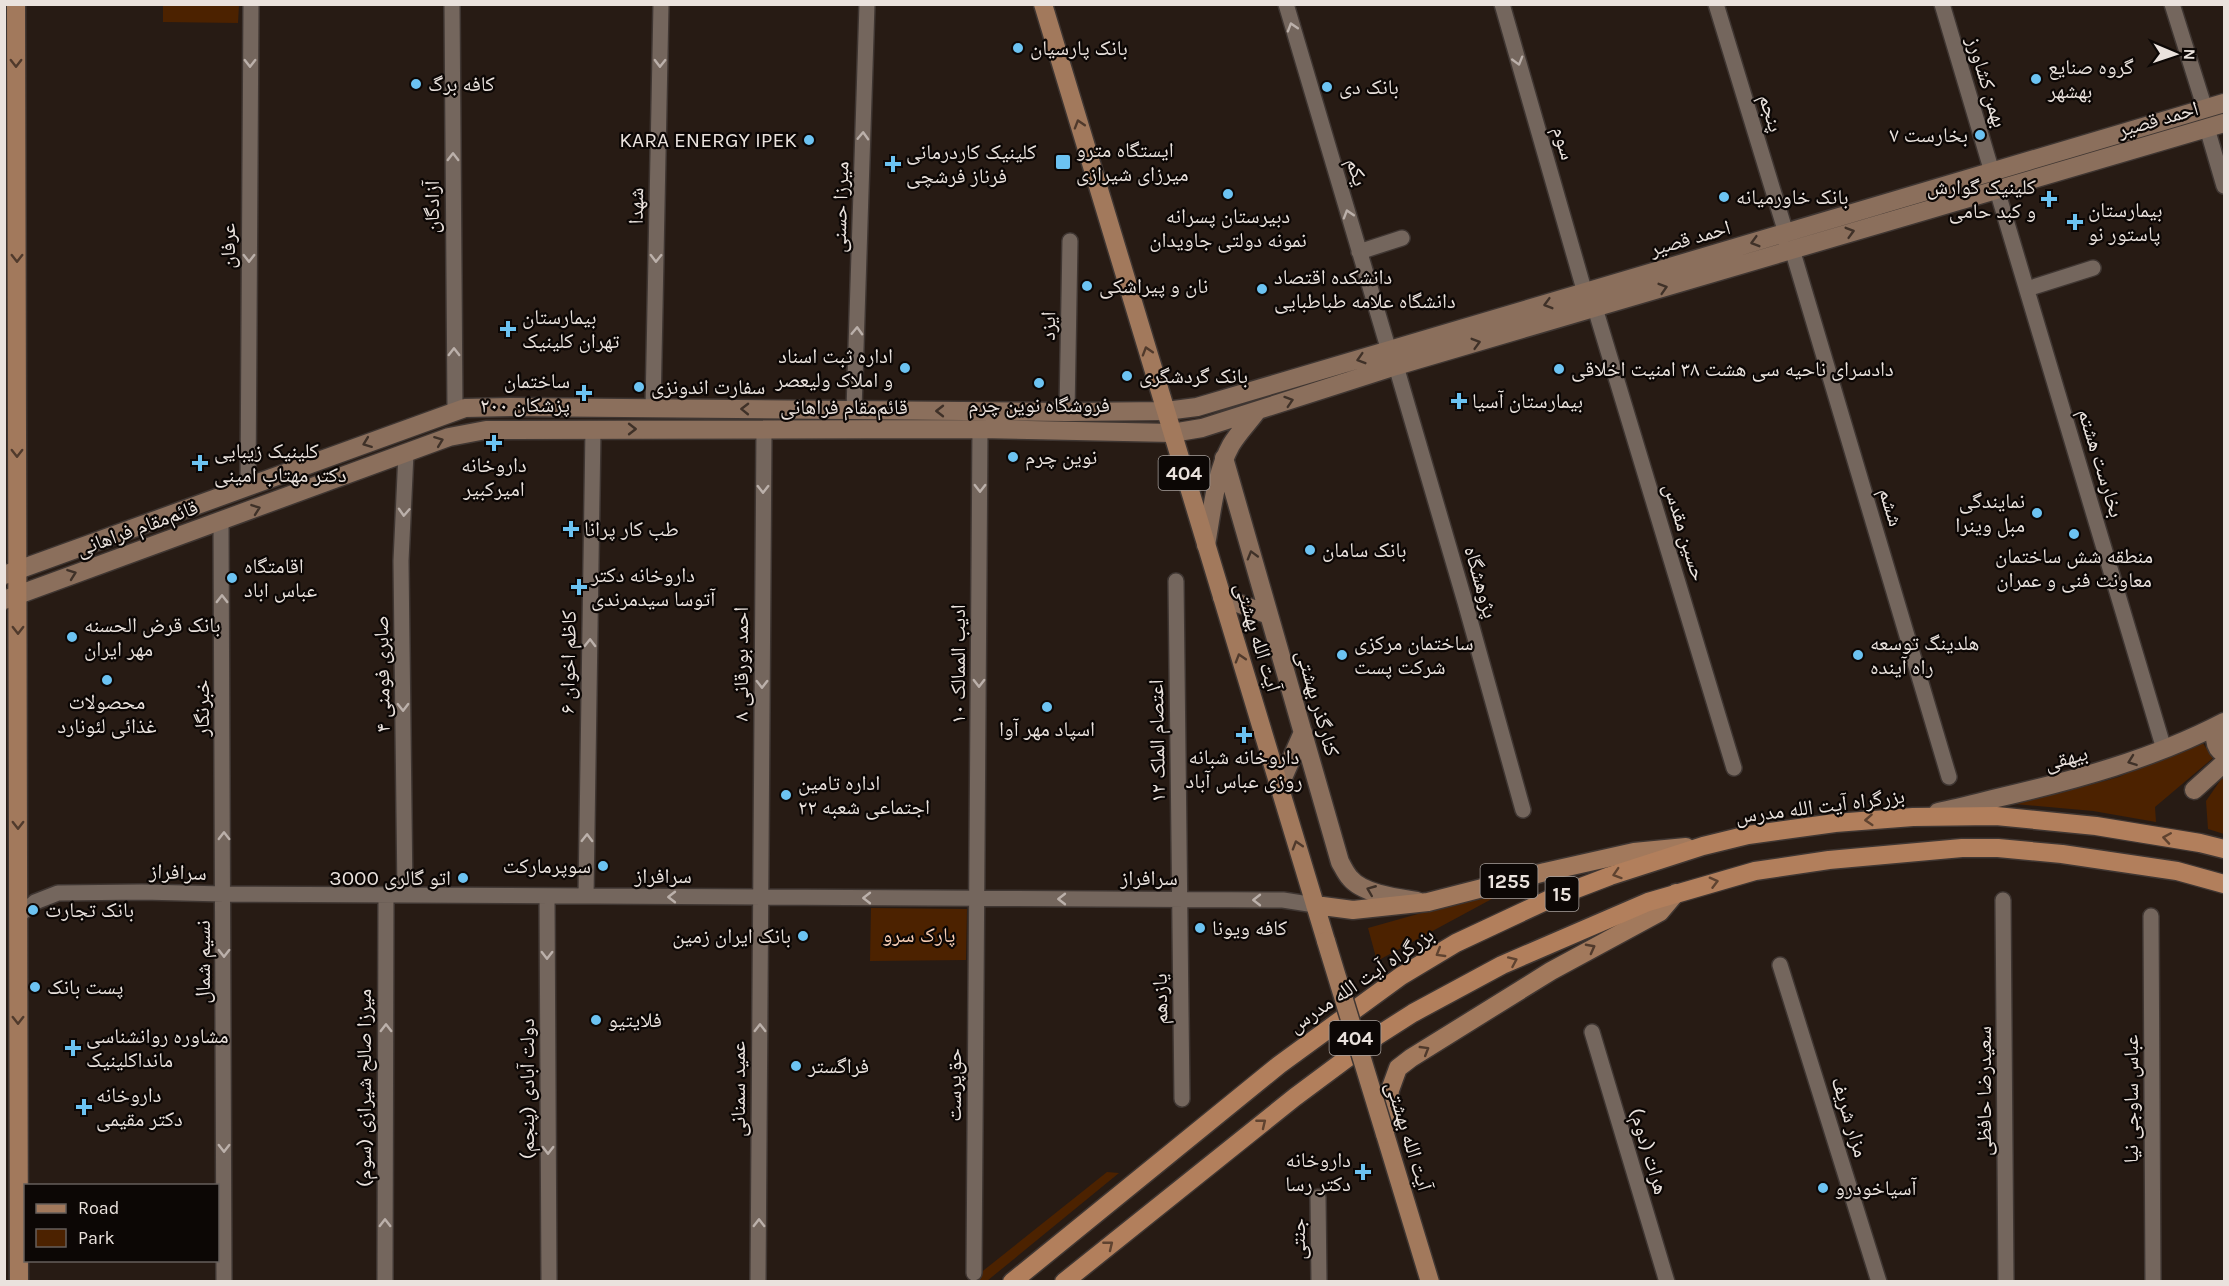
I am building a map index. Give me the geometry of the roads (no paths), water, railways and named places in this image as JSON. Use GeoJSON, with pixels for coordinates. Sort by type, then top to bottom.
{"type":"FeatureCollection","features":[{"type":"Feature","properties":{"kind":"highway","name":"بزرگراه آیت الله مدرس"},"geometry":{"type":"LineString","coordinates":[[1012,1281],[1279,1065],[1401,976],[1456,943],[1550,899],[1610,876],[1703,846],[1761,833],[1825,824],[1913,817],[2007,817],[2096,826],[2224,849]]}},
{"type":"Feature","properties":{"kind":"highway","name":"15"},"geometry":{"type":"LineString","coordinates":[[1064,1281],[1295,1097],[1404,1018],[1502,966],[1648,902],[1755,871],[1930,850],[1980,848],[2062,854],[2130,863],[2177,871],[2224,884]]}},
{"type":"Feature","properties":{"kind":"main road"},"geometry":{"type":"LineString","coordinates":[[16,4],[11,597],[18,916],[19,1281]]}},
{"type":"Feature","properties":{"kind":"main road","name":"آیت الله بهشتی"},"geometry":{"type":"LineString","coordinates":[[1043,4],[1430,1281]]}},
{"type":"Feature","properties":{"kind":"main road","name":"احمد قصیر"},"geometry":{"type":"LineString","coordinates":[[1166,411],[1197,407],[1392,358],[1789,241],[1992,172],[2224,103]]}},
{"type":"Feature","properties":{"kind":"main road","name":"احمد قصیر"},"geometry":{"type":"LineString","coordinates":[[1789,241],[1997,190],[2216,125]]}},
{"type":"Feature","properties":{"kind":"main road"},"geometry":{"type":"LineString","coordinates":[[1992,172],[1997,190]]}},
{"type":"Feature","properties":{"kind":"main road","name":"احمد قصیر"},"geometry":{"type":"LineString","coordinates":[[1172,433],[1202,428],[1257,411],[1392,358]]}},
{"type":"Feature","properties":{"kind":"main road","name":"قائم‌مقام فراهانی"},"geometry":{"type":"LineString","coordinates":[[11,573],[455,410],[480,406],[1166,411]]}},
{"type":"Feature","properties":{"kind":"main road"},"geometry":{"type":"LineString","coordinates":[[1206,545],[1224,458],[1232,442],[1257,411]]}},
{"type":"Feature","properties":{"kind":"main road","name":"قائم‌مقام فراهانی"},"geometry":{"type":"LineString","coordinates":[[11,597],[461,433],[486,430],[593,429],[980,429],[1172,433]]}},
{"type":"Feature","properties":{"kind":"main road","name":"کنارگذر بهشتی"},"geometry":{"type":"LineString","coordinates":[[1224,458],[1337,854],[1349,877],[1357,884],[1383,895],[1428,902]]}},
{"type":"Feature","properties":{"kind":"main road"},"geometry":{"type":"LineString","coordinates":[[1222,597],[1269,615]]}},
{"type":"Feature","properties":{"kind":"main road"},"geometry":{"type":"LineString","coordinates":[[2222,723],[2215,735],[2215,741],[2224,754]]}},
{"type":"Feature","properties":{"kind":"main road","name":"بیهقی"},"geometry":{"type":"LineString","coordinates":[[1913,817],[2051,786],[2110,769],[2164,749],[2222,723]]}},
{"type":"Feature","properties":{"kind":"main road"},"geometry":{"type":"LineString","coordinates":[[1279,787],[1303,732]]}},
{"type":"Feature","properties":{"kind":"main road"},"geometry":{"type":"LineString","coordinates":[[2194,790],[2224,763]]}},
{"type":"Feature","properties":{"kind":"main road","name":"1255"},"geometry":{"type":"LineString","coordinates":[[1315,905],[1353,910],[1428,902],[1634,852],[1703,846]]}},
{"type":"Feature","properties":{"kind":"main road"},"geometry":{"type":"LineString","coordinates":[[1384,1134],[1390,1090],[1398,1068],[1551,971],[1660,912],[1676,893]]}},
{"type":"Feature","properties":{"kind":"street","name":"عرفان"},"geometry":{"type":"LineString","coordinates":[[248,487],[251,4]]}},
{"type":"Feature","properties":{"kind":"street","name":"آزادگان"},"geometry":{"type":"LineString","coordinates":[[452,4],[455,410]]}},
{"type":"Feature","properties":{"kind":"street","name":"شهدا"},"geometry":{"type":"LineString","coordinates":[[653,408],[661,4]]}},
{"type":"Feature","properties":{"kind":"street","name":"میرزا حسنی"},"geometry":{"type":"LineString","coordinates":[[854,410],[867,4]]}},
{"type":"Feature","properties":{"kind":"street","name":"یکم"},"geometry":{"type":"LineString","coordinates":[[1286,4],[1392,358]]}},
{"type":"Feature","properties":{"kind":"street","name":"سوم"},"geometry":{"type":"LineString","coordinates":[[1502,4],[1590,300]]}},
{"type":"Feature","properties":{"kind":"street","name":"پنجم"},"geometry":{"type":"LineString","coordinates":[[1716,4],[1789,241]]}},
{"type":"Feature","properties":{"kind":"street","name":"بهمن کشاورز"},"geometry":{"type":"LineString","coordinates":[[1942,4],[1992,172]]}},
{"type":"Feature","properties":{"kind":"street"},"geometry":{"type":"LineString","coordinates":[[2172,4],[2205,109]]}},
{"type":"Feature","properties":{"kind":"street"},"geometry":{"type":"LineString","coordinates":[[2216,125],[2224,186]]}},
{"type":"Feature","properties":{"kind":"street","name":"بخارست هشتم"},"geometry":{"type":"LineString","coordinates":[[1997,190],[2164,749]]}},
{"type":"Feature","properties":{"kind":"street"},"geometry":{"type":"LineString","coordinates":[[1359,252],[1402,238]]}},
{"type":"Feature","properties":{"kind":"street","name":"ایزد"},"geometry":{"type":"LineString","coordinates":[[1067,412],[1070,241]]}},
{"type":"Feature","properties":{"kind":"street","name":"ششم"},"geometry":{"type":"LineString","coordinates":[[1789,241],[1949,777]]}},
{"type":"Feature","properties":{"kind":"street"},"geometry":{"type":"LineString","coordinates":[[2027,289],[2093,268]]}},
{"type":"Feature","properties":{"kind":"street","name":"حسین مقدس"},"geometry":{"type":"LineString","coordinates":[[1590,300],[1734,768]]}},
{"type":"Feature","properties":{"kind":"street","name":"پژوهشگاه"},"geometry":{"type":"LineString","coordinates":[[1392,358],[1465,602],[1523,810]]}},
{"type":"Feature","properties":{"kind":"street","name":"کاظم اخوان ۶"},"geometry":{"type":"LineString","coordinates":[[586,896],[593,429]]}},
{"type":"Feature","properties":{"kind":"street","name":"ادیب الممالک ۱۰"},"geometry":{"type":"LineString","coordinates":[[977,898],[980,429]]}},
{"type":"Feature","properties":{"kind":"street","name":"احمد بورقانی ۸"},"geometry":{"type":"LineString","coordinates":[[761,897],[764,430]]}},
{"type":"Feature","properties":{"kind":"street","name":"صابری فومنی ۴"},"geometry":{"type":"LineString","coordinates":[[405,895],[401,561],[406,453]]}},
{"type":"Feature","properties":{"kind":"street","name":"خبرنگار"},"geometry":{"type":"LineString","coordinates":[[221,522],[224,894]]}},
{"type":"Feature","properties":{"kind":"street","name":"اعتصام الملک ۱۲"},"geometry":{"type":"LineString","coordinates":[[1176,581],[1180,900]]}},
{"type":"Feature","properties":{"kind":"street","name":"سرافراز"},"geometry":{"type":"LineString","coordinates":[[18,916],[35,902],[58,893],[142,892],[1293,900],[1315,905]]}},
{"type":"Feature","properties":{"kind":"street","name":"نسیم شمال"},"geometry":{"type":"LineString","coordinates":[[224,894],[224,1281]]}},
{"type":"Feature","properties":{"kind":"street","name":"میرزا صالح شیرازی (سوم)"},"geometry":{"type":"LineString","coordinates":[[385,1281],[386,895]]}},
{"type":"Feature","properties":{"kind":"street","name":"دولت آبادی (پنجم)"},"geometry":{"type":"LineString","coordinates":[[547,896],[549,1281]]}},
{"type":"Feature","properties":{"kind":"street","name":"عمید سمنانی"},"geometry":{"type":"LineString","coordinates":[[758,1281],[761,897]]}},
{"type":"Feature","properties":{"kind":"street","name":"حق‌پرست"},"geometry":{"type":"LineString","coordinates":[[974,1273],[977,898]]}},
{"type":"Feature","properties":{"kind":"street","name":"یازدهم"},"geometry":{"type":"LineString","coordinates":[[1180,900],[1182,1099]]}},
{"type":"Feature","properties":{"kind":"street","name":"سعیدرضا حافظی"},"geometry":{"type":"LineString","coordinates":[[2003,900],[2006,1281]]}},
{"type":"Feature","properties":{"kind":"street","name":"عباس ساوجی نیا"},"geometry":{"type":"LineString","coordinates":[[2151,916],[2153,1281]]}},
{"type":"Feature","properties":{"kind":"street","name":"مزار شریف"},"geometry":{"type":"LineString","coordinates":[[1780,965],[1879,1281]]}},
{"type":"Feature","properties":{"kind":"street","name":"هرات (دوم)"},"geometry":{"type":"LineString","coordinates":[[1592,1032],[1666,1281]]}},
{"type":"Feature","properties":{"kind":"street","name":"جنتی"},"geometry":{"type":"LineString","coordinates":[[1318,1197],[1319,1281]]}},
{"type":"Feature","properties":{"kind":"place","name":"بانک پارسیان"},"geometry":{"type":"Point","coordinates":[1018,48]}},
{"type":"Feature","properties":{"kind":"place","name":"گروه صنایع بهشهر"},"geometry":{"type":"Point","coordinates":[2036,79]}},
{"type":"Feature","properties":{"kind":"place","name":"کافه برگ"},"geometry":{"type":"Point","coordinates":[416,84]}},
{"type":"Feature","properties":{"kind":"place","name":"بانک دی"},"geometry":{"type":"Point","coordinates":[1327,87]}},
{"type":"Feature","properties":{"kind":"place","name":"بخارست ۷"},"geometry":{"type":"Point","coordinates":[1980,135]}},
{"type":"Feature","properties":{"kind":"place","name":"KARA ENERGY IPEK"},"geometry":{"type":"Point","coordinates":[809,140]}},
{"type":"Feature","properties":{"kind":"place","name":"ایستگاه مترو میرزای شیرازی"},"geometry":{"type":"Point","coordinates":[1063,162]}},
{"type":"Feature","properties":{"kind":"place","name":"کلینیک کاردرمانی فرناز فرشچی"},"geometry":{"type":"Point","coordinates":[893,164]}},
{"type":"Feature","properties":{"kind":"place","name":"دبيرستان پسرانه نمونه دولتی جاويدان"},"geometry":{"type":"Point","coordinates":[1228,194]}},
{"type":"Feature","properties":{"kind":"place","name":"بانک خاورمیانه"},"geometry":{"type":"Point","coordinates":[1724,197]}},
{"type":"Feature","properties":{"kind":"place","name":"کلینیک گوارش و کبد حامی"},"geometry":{"type":"Point","coordinates":[2049,199]}},
{"type":"Feature","properties":{"kind":"place","name":"بیمارستان پاستور نو"},"geometry":{"type":"Point","coordinates":[2075,222]}},
{"type":"Feature","properties":{"kind":"place","name":"نان و پیراشکی"},"geometry":{"type":"Point","coordinates":[1087,286]}},
{"type":"Feature","properties":{"kind":"place","name":"دانشکده اقتصاد دانشگاه علامه طباطبایی"},"geometry":{"type":"Point","coordinates":[1262,289]}},
{"type":"Feature","properties":{"kind":"place","name":"بیمارستان تهران کلینیک"},"geometry":{"type":"Point","coordinates":[508,329]}},
{"type":"Feature","properties":{"kind":"place","name":"اداره ثبت اسناد و املاک ولیعصر"},"geometry":{"type":"Point","coordinates":[905,368]}},
{"type":"Feature","properties":{"kind":"place","name":"دادسرای ناحیه سی هشت ۳۸ امنیت اخلاقی"},"geometry":{"type":"Point","coordinates":[1559,369]}},
{"type":"Feature","properties":{"kind":"place","name":"بانک گردشگری"},"geometry":{"type":"Point","coordinates":[1127,376]}},
{"type":"Feature","properties":{"kind":"place","name":"فروشگاه نوین چرم"},"geometry":{"type":"Point","coordinates":[1039,383]}},
{"type":"Feature","properties":{"kind":"place","name":"سفارت اندونزی"},"geometry":{"type":"Point","coordinates":[639,387]}},
{"type":"Feature","properties":{"kind":"place","name":"ساختمان پزشکان ۲۰۰"},"geometry":{"type":"Point","coordinates":[584,393]}},
{"type":"Feature","properties":{"kind":"place","name":"بیمارستان آسیا"},"geometry":{"type":"Point","coordinates":[1459,401]}},
{"type":"Feature","properties":{"kind":"place","name":"داروخانه امیرکبیر"},"geometry":{"type":"Point","coordinates":[494,443]}},
{"type":"Feature","properties":{"kind":"place","name":"نوین چرم"},"geometry":{"type":"Point","coordinates":[1013,457]}},
{"type":"Feature","properties":{"kind":"place","name":"کلینیک زیبایی دکتر مهتاب امینی"},"geometry":{"type":"Point","coordinates":[200,463]}},
{"type":"Feature","properties":{"kind":"place","name":"نمایندگی مبل وینرا"},"geometry":{"type":"Point","coordinates":[2037,513]}},
{"type":"Feature","properties":{"kind":"place","name":"طب کار پرانا"},"geometry":{"type":"Point","coordinates":[571,529]}},
{"type":"Feature","properties":{"kind":"place","name":"منطقه شش ساختمان معاونت فنی و عمران"},"geometry":{"type":"Point","coordinates":[2074,534]}},
{"type":"Feature","properties":{"kind":"place","name":"بانک سامان"},"geometry":{"type":"Point","coordinates":[1310,550]}},
{"type":"Feature","properties":{"kind":"place","name":"اقامتگاه عباس اباد"},"geometry":{"type":"Point","coordinates":[232,578]}},
{"type":"Feature","properties":{"kind":"place","name":"داروخانه دکتر آتوسا سیدمرندی"},"geometry":{"type":"Point","coordinates":[579,587]}},
{"type":"Feature","properties":{"kind":"place","name":"بانک قرض الحسنه مهر ایران"},"geometry":{"type":"Point","coordinates":[72,637]}},
{"type":"Feature","properties":{"kind":"place","name":"ساختمان مرکزی شرکت پست"},"geometry":{"type":"Point","coordinates":[1342,655]}},
{"type":"Feature","properties":{"kind":"place","name":"هلدینگ توسعه راه آینده"},"geometry":{"type":"Point","coordinates":[1858,655]}},
{"type":"Feature","properties":{"kind":"place","name":"محصولات غذائی لئونارد"},"geometry":{"type":"Point","coordinates":[107,680]}},
{"type":"Feature","properties":{"kind":"place","name":"اسپاد مهر آوا"},"geometry":{"type":"Point","coordinates":[1047,707]}},
{"type":"Feature","properties":{"kind":"place","name":"داروخانه شبانه روزی عباس آباد"},"geometry":{"type":"Point","coordinates":[1244,735]}},
{"type":"Feature","properties":{"kind":"place","name":"اداره تامین اجتماعی شعبه ۲۲"},"geometry":{"type":"Point","coordinates":[786,795]}},
{"type":"Feature","properties":{"kind":"place","name":"سوپرمارکت"},"geometry":{"type":"Point","coordinates":[603,866]}},
{"type":"Feature","properties":{"kind":"place","name":"اتو گالری 3000"},"geometry":{"type":"Point","coordinates":[463,878]}},
{"type":"Feature","properties":{"kind":"place","name":"بانک تجارت"},"geometry":{"type":"Point","coordinates":[33,910]}},
{"type":"Feature","properties":{"kind":"place","name":"کافه ویونا"},"geometry":{"type":"Point","coordinates":[1200,928]}},
{"type":"Feature","properties":{"kind":"place","name":"بانک ایران زمین"},"geometry":{"type":"Point","coordinates":[803,936]}},
{"type":"Feature","properties":{"kind":"place","name":"پست بانک"},"geometry":{"type":"Point","coordinates":[35,987]}},
{"type":"Feature","properties":{"kind":"place","name":"فلایتیو"},"geometry":{"type":"Point","coordinates":[596,1020]}},
{"type":"Feature","properties":{"kind":"place","name":"مشاوره روانشناسی مانداکلینیک"},"geometry":{"type":"Point","coordinates":[73,1048]}},
{"type":"Feature","properties":{"kind":"place","name":"فراگستر"},"geometry":{"type":"Point","coordinates":[796,1066]}},
{"type":"Feature","properties":{"kind":"place","name":"داروخانه دکتر مقیمی"},"geometry":{"type":"Point","coordinates":[84,1107]}},
{"type":"Feature","properties":{"kind":"place","name":"داروخانه دکتر رسا"},"geometry":{"type":"Point","coordinates":[1363,1172]}},
{"type":"Feature","properties":{"kind":"place","name":"آسیاخودرو"},"geometry":{"type":"Point","coordinates":[1823,1188]}},
{"type":"Feature","properties":{"kind":"park label","name":"پارک سرو"},"geometry":{"type":"Point","coordinates":[919,935]}}]}
